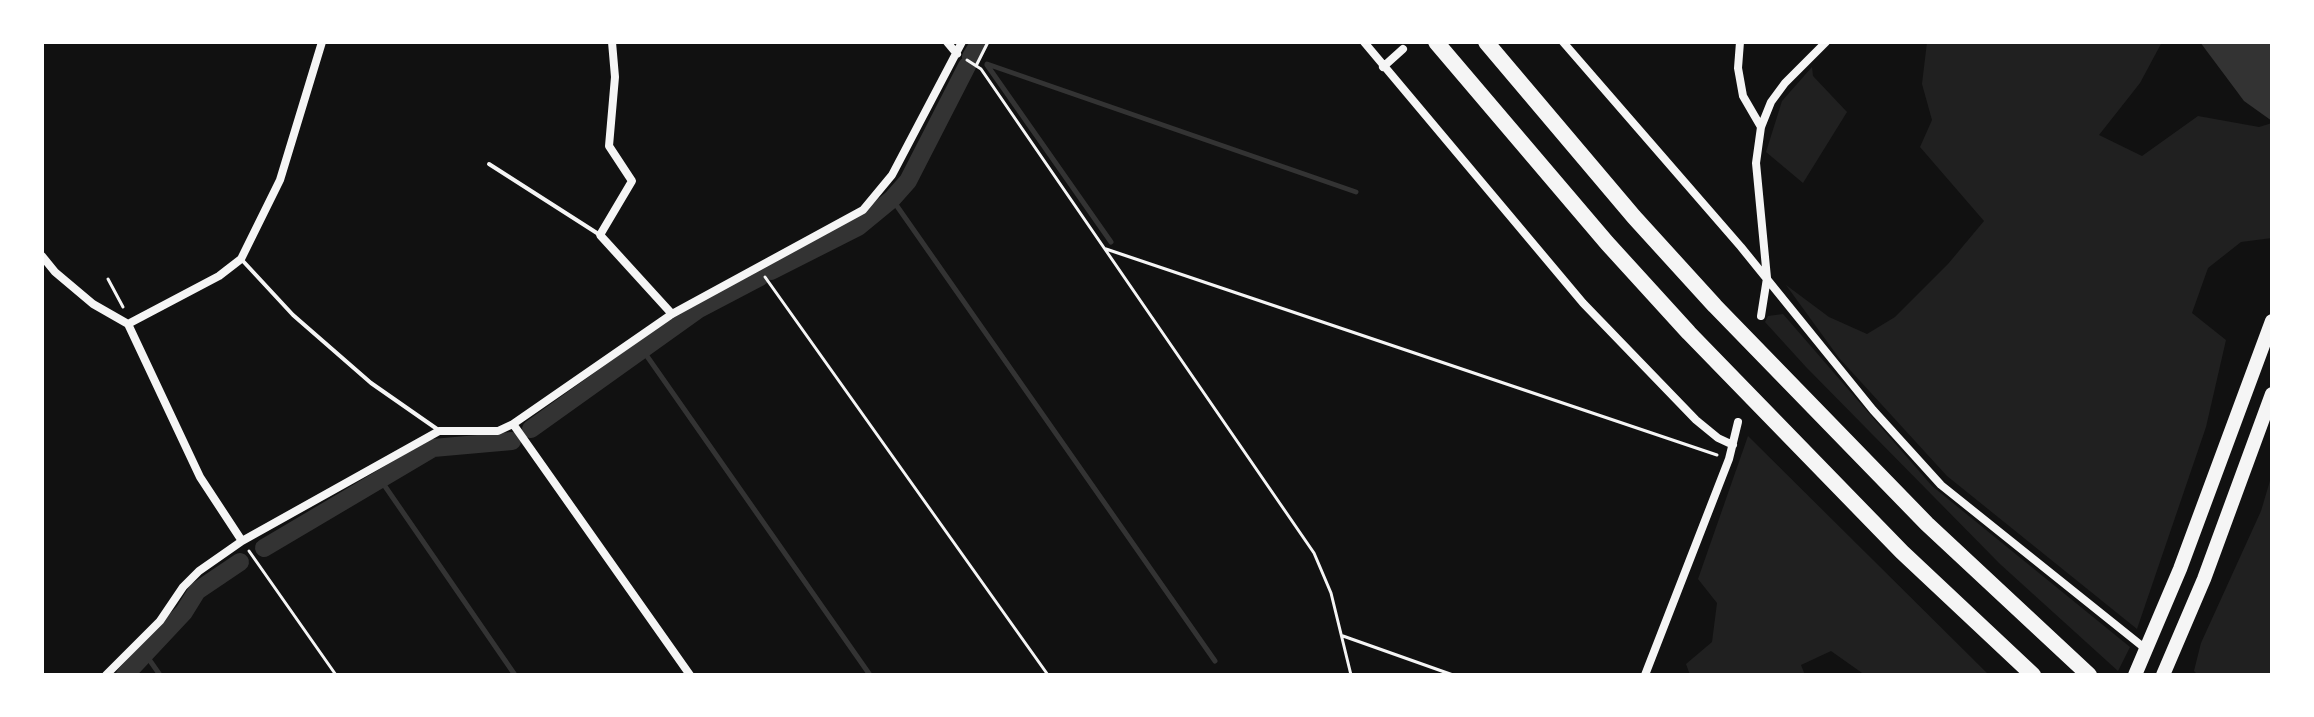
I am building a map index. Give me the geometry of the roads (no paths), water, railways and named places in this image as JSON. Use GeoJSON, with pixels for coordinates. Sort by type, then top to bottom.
{"type":"FeatureCollection","features":[{"type":"Feature","properties":{"kind":"highway"},"geometry":{"type":"LineString","coordinates":[[1436,42],[1607,243],[1689,333],[1902,552],[2033,675]]}},
{"type":"Feature","properties":{"kind":"highway"},"geometry":{"type":"LineString","coordinates":[[1486,42],[1634,217],[1715,306],[1927,524],[2089,675]]}},
{"type":"Feature","properties":{"kind":"main road"},"geometry":{"type":"LineString","coordinates":[[2141,663],[2180,569],[2272,321]]}},
{"type":"Feature","properties":{"kind":"main road"},"geometry":{"type":"LineString","coordinates":[[2165,674],[2204,579],[2272,394]]}},
{"type":"Feature","properties":{"kind":"street"},"geometry":{"type":"LineString","coordinates":[[129,323],[219,276],[241,259],[280,180],[322,42]]}},
{"type":"Feature","properties":{"kind":"street"},"geometry":{"type":"LineString","coordinates":[[612,42],[615,77],[609,146],[632,181],[600,235],[672,314]]}},
{"type":"Feature","properties":{"kind":"street"},"geometry":{"type":"LineString","coordinates":[[947,42],[957,54]]}},
{"type":"Feature","properties":{"kind":"street"},"geometry":{"type":"LineString","coordinates":[[106,675],[160,621],[191,579],[242,541],[439,431],[498,431],[513,424],[672,314],[863,210],[892,175],[962,42]]}},
{"type":"Feature","properties":{"kind":"street"},"geometry":{"type":"LineString","coordinates":[[1364,42],[1583,303],[1696,420],[1718,438],[1733,445]]}},
{"type":"Feature","properties":{"kind":"street"},"geometry":{"type":"LineString","coordinates":[[1563,42],[1767,278],[1873,410],[1941,485],[2141,663]]}},
{"type":"Feature","properties":{"kind":"street"},"geometry":{"type":"LineString","coordinates":[[1740,42],[1738,68],[1743,96],[1761,127]]}},
{"type":"Feature","properties":{"kind":"street"},"geometry":{"type":"LineString","coordinates":[[1761,316],[1767,278],[1756,163],[1761,127],[1771,102],[1785,83],[1826,42]]}},
{"type":"Feature","properties":{"kind":"street"},"geometry":{"type":"LineString","coordinates":[[1383,67],[1403,49]]}},
{"type":"Feature","properties":{"kind":"street"},"geometry":{"type":"LineString","coordinates":[[42,256],[55,272],[93,304],[129,323],[200,477],[242,541]]}},
{"type":"Feature","properties":{"kind":"street"},"geometry":{"type":"LineString","coordinates":[[1645,675],[1729,459],[1738,422]]}},
{"type":"Feature","properties":{"kind":"street"},"geometry":{"type":"LineString","coordinates":[[513,424],[690,675]]}},
{"type":"Feature","properties":{"kind":"lane"},"geometry":{"type":"LineString","coordinates":[[489,164],[600,235]]}},
{"type":"Feature","properties":{"kind":"lane"},"geometry":{"type":"LineString","coordinates":[[241,259],[293,315],[362,375],[439,431]]}},
{"type":"Feature","properties":{"kind":"waterway"},"geometry":{"type":"LineString","coordinates":[[971,57],[980,42]]}},
{"type":"Feature","properties":{"kind":"waterway"},"geometry":{"type":"LineString","coordinates":[[987,64],[1356,192]]}},
{"type":"Feature","properties":{"kind":"waterway"},"geometry":{"type":"LineString","coordinates":[[987,65],[1111,242]]}},
{"type":"Feature","properties":{"kind":"waterway"},"geometry":{"type":"LineString","coordinates":[[771,271],[858,227],[892,199],[908,181],[967,66]]}},
{"type":"Feature","properties":{"kind":"waterway"},"geometry":{"type":"LineString","coordinates":[[892,199],[1215,661]]}},
{"type":"Feature","properties":{"kind":"waterway"},"geometry":{"type":"LineString","coordinates":[[531,429],[699,309],[760,277]]}},
{"type":"Feature","properties":{"kind":"waterway"},"geometry":{"type":"LineString","coordinates":[[642,349],[870,675]]}},
{"type":"Feature","properties":{"kind":"waterway"},"geometry":{"type":"LineString","coordinates":[[264,548],[433,448],[512,441]]}},
{"type":"Feature","properties":{"kind":"waterway"},"geometry":{"type":"LineString","coordinates":[[380,479],[515,675]]}},
{"type":"Feature","properties":{"kind":"waterway"},"geometry":{"type":"LineString","coordinates":[[125,675],[184,612],[197,591],[240,562]]}},
{"type":"Feature","properties":{"kind":"waterway"},"geometry":{"type":"LineString","coordinates":[[146,655],[160,675]]}}]}
